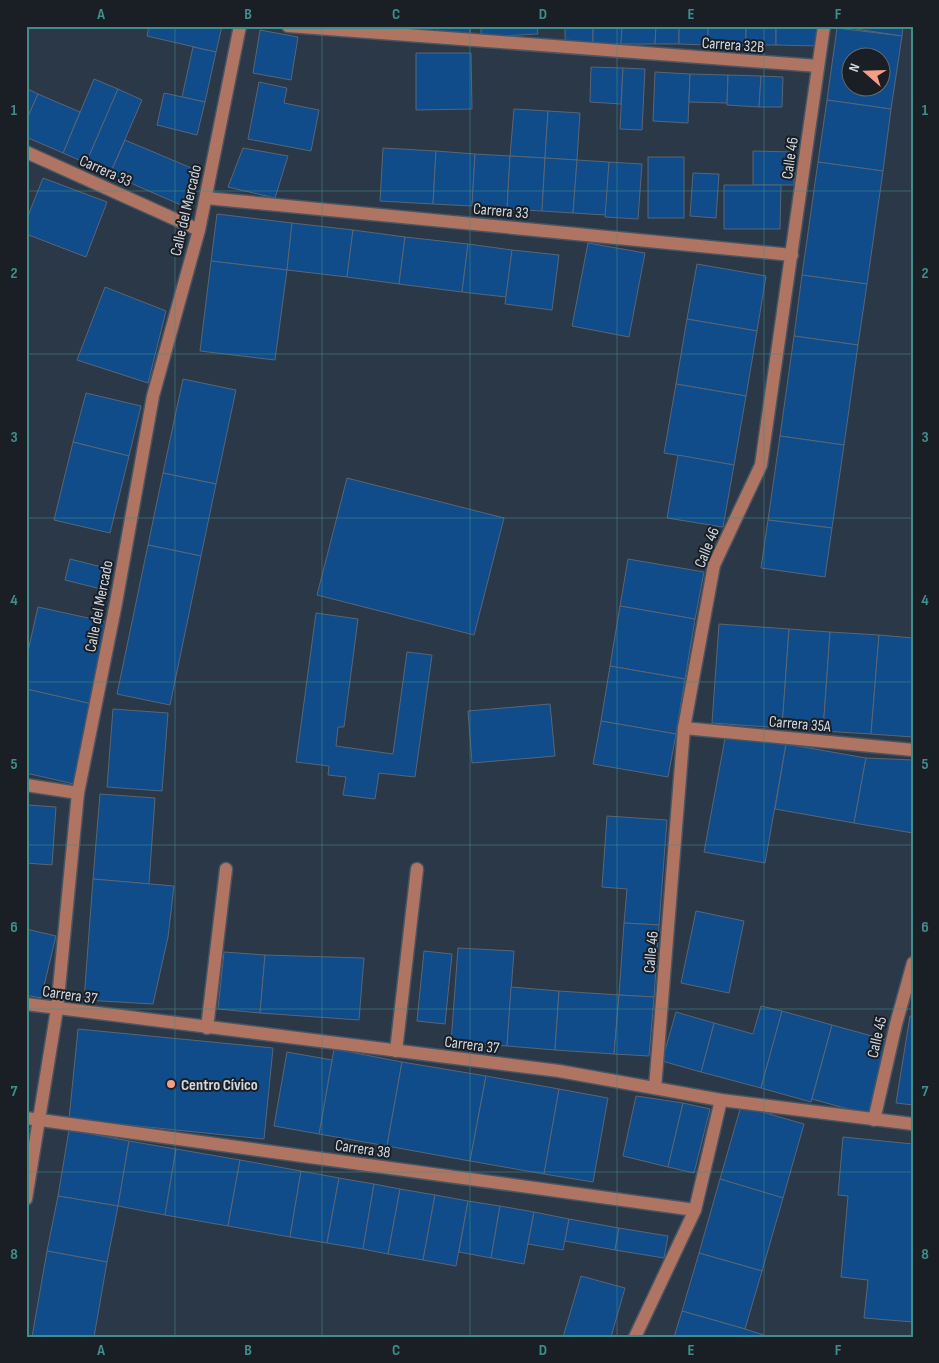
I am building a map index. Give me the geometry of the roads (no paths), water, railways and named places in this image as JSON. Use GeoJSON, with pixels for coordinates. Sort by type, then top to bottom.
{"type":"FeatureCollection","features":[{"type":"Feature","properties":{"kind":"street","name":"Calle del Mercado"},"geometry":{"type":"LineString","coordinates":[[26,1199],[33,1119],[57,1009],[78,793],[116,603],[153,396],[199,230],[240,26]]}},
{"type":"Feature","properties":{"kind":"street","name":"Carrera 32B"},"geometry":{"type":"LineString","coordinates":[[288,26],[818,66]]}},
{"type":"Feature","properties":{"kind":"street","name":"Calle 46"},"geometry":{"type":"LineString","coordinates":[[655,1088],[684,728],[714,565],[761,465],[824,26]]}},
{"type":"Feature","properties":{"kind":"street","name":"Carrera 33"},"geometry":{"type":"LineString","coordinates":[[26,152],[199,230]]}},
{"type":"Feature","properties":{"kind":"street","name":"Carrera 33"},"geometry":{"type":"LineString","coordinates":[[206,198],[792,255]]}},
{"type":"Feature","properties":{"kind":"street","name":"Carrera 35A"},"geometry":{"type":"LineString","coordinates":[[684,728],[913,750]]}},
{"type":"Feature","properties":{"kind":"street"},"geometry":{"type":"LineString","coordinates":[[26,785],[78,793]]}},
{"type":"Feature","properties":{"kind":"street"},"geometry":{"type":"LineString","coordinates":[[207,1028],[226,869]]}},
{"type":"Feature","properties":{"kind":"street"},"geometry":{"type":"LineString","coordinates":[[396,1051],[417,869]]}},
{"type":"Feature","properties":{"kind":"street","name":"Calle 45"},"geometry":{"type":"LineString","coordinates":[[874,1120],[896,1024],[913,962]]}},
{"type":"Feature","properties":{"kind":"street","name":"Carrera 37"},"geometry":{"type":"LineString","coordinates":[[26,1004],[559,1071],[721,1100],[913,1124]]}},
{"type":"Feature","properties":{"kind":"street"},"geometry":{"type":"LineString","coordinates":[[635,1337],[695,1210],[721,1100]]}},
{"type":"Feature","properties":{"kind":"street","name":"Carrera 38"},"geometry":{"type":"LineString","coordinates":[[33,1119],[695,1210]]}},
{"type":"Feature","properties":{"kind":"place","name":"Centro Cívico"},"geometry":{"type":"Point","coordinates":[171,1084]}}]}
